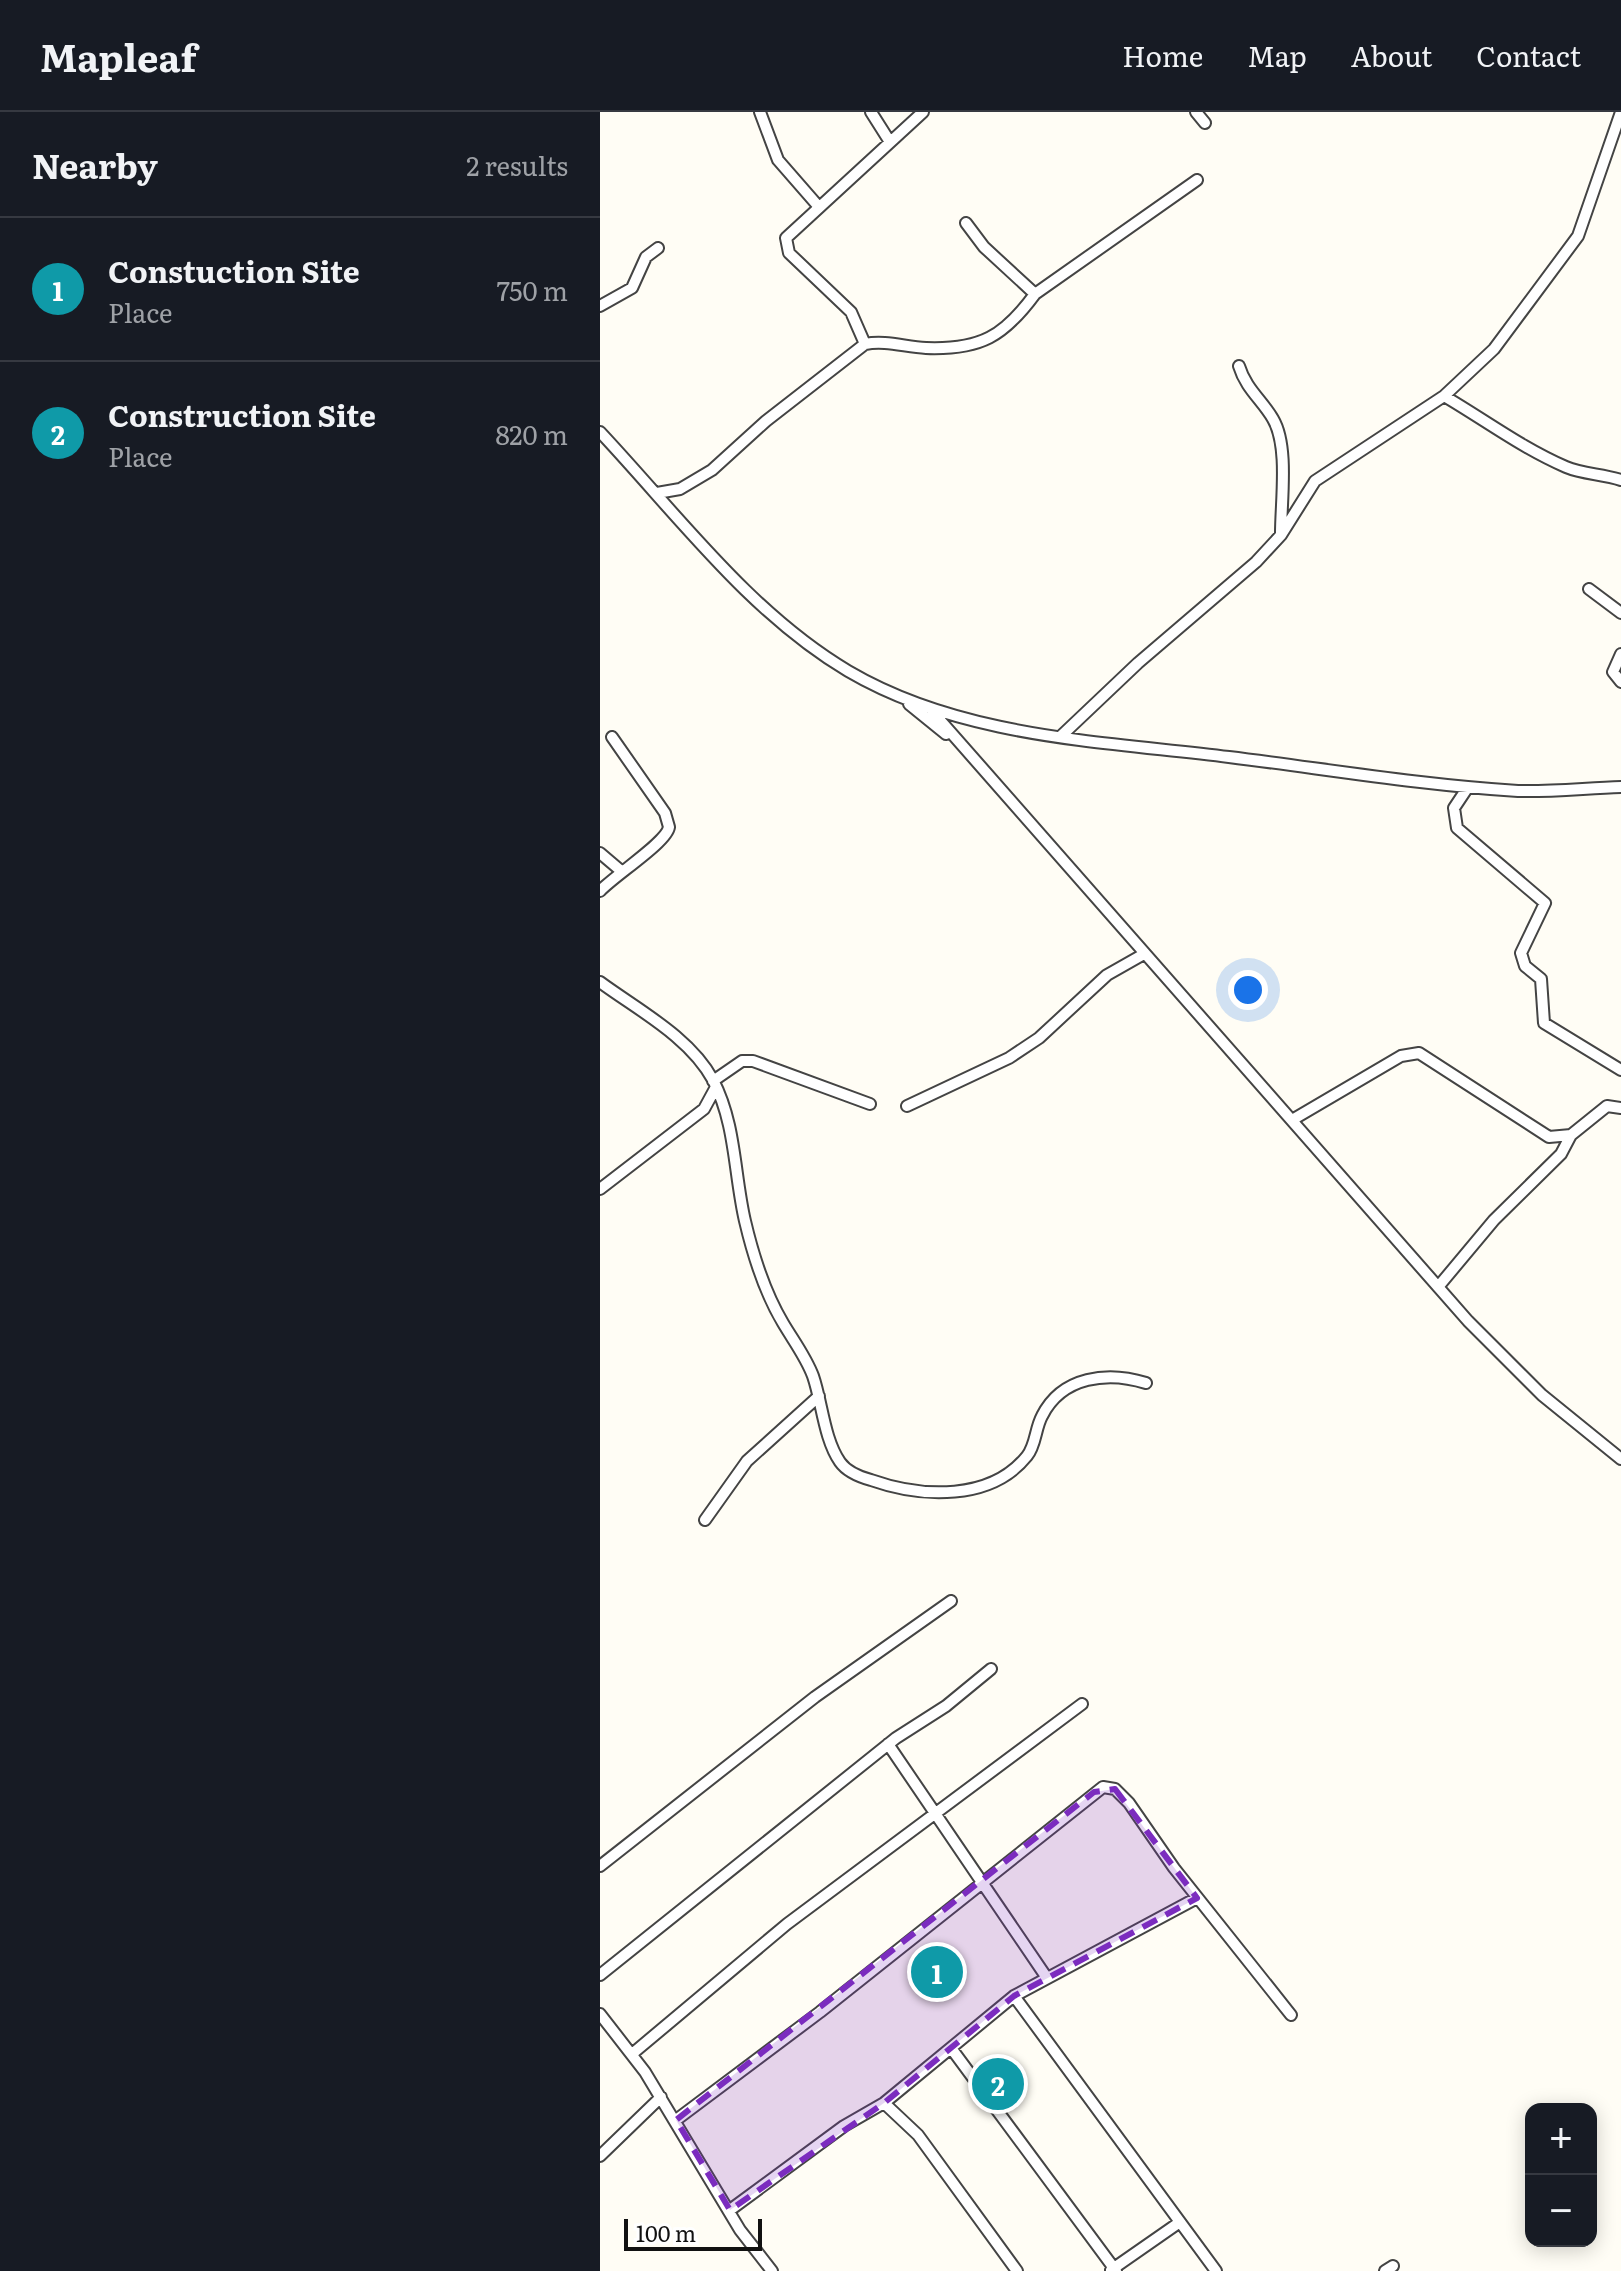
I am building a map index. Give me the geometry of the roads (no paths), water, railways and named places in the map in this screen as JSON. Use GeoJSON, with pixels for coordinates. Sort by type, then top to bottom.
{"type":"FeatureCollection","features":[{"type":"Feature","properties":{"kind":"street"},"geometry":{"type":"LineString","coordinates":[[760,112],[778,160],[819,207]]}},
{"type":"Feature","properties":{"kind":"street"},"geometry":{"type":"LineString","coordinates":[[871,112],[890,142]]}},
{"type":"Feature","properties":{"kind":"street"},"geometry":{"type":"LineString","coordinates":[[865,344],[851,312],[789,253],[785,244],[791,232],[923,112]]}},
{"type":"Feature","properties":{"kind":"street"},"geometry":{"type":"LineString","coordinates":[[1196,112],[1205,123]]}},
{"type":"Feature","properties":{"kind":"street"},"geometry":{"type":"LineString","coordinates":[[1060,737],[1118,681],[1256,562],[1281,535],[1315,481],[1444,396],[1494,349],[1578,236],[1621,112]]}},
{"type":"Feature","properties":{"kind":"street"},"geometry":{"type":"LineString","coordinates":[[657,493],[680,489],[712,470],[766,421],[865,344],[879,341],[927,348],[995,338],[1017,319],[1035,294],[1197,180]]}},
{"type":"Feature","properties":{"kind":"street"},"geometry":{"type":"LineString","coordinates":[[966,223],[984,247],[1035,294]]}},
{"type":"Feature","properties":{"kind":"street"},"geometry":{"type":"LineString","coordinates":[[600,306],[632,288],[646,257],[658,248]]}},
{"type":"Feature","properties":{"kind":"street"},"geometry":{"type":"LineString","coordinates":[[1239,366],[1251,394],[1273,417],[1280,437],[1281,535]]}},
{"type":"Feature","properties":{"kind":"street"},"geometry":{"type":"LineString","coordinates":[[1444,396],[1551,460],[1571,469],[1621,480]]}},
{"type":"Feature","properties":{"kind":"street"},"geometry":{"type":"LineString","coordinates":[[600,432],[728,571],[787,627],[845,669],[931,710],[1060,737],[1403,782],[1522,791],[1621,787]]}},
{"type":"Feature","properties":{"kind":"street"},"geometry":{"type":"LineString","coordinates":[[1589,589],[1621,613]]}},
{"type":"Feature","properties":{"kind":"street"},"geometry":{"type":"LineString","coordinates":[[1621,654],[1613,672],[1621,682]]}},
{"type":"Feature","properties":{"kind":"street"},"geometry":{"type":"LineString","coordinates":[[901,697],[955,739]]}},
{"type":"Feature","properties":{"kind":"street"},"geometry":{"type":"LineString","coordinates":[[931,710],[1438,1287],[1533,1386],[1621,1459]]}},
{"type":"Feature","properties":{"kind":"street"},"geometry":{"type":"LineString","coordinates":[[600,891],[620,870],[660,844],[669,827],[665,813],[612,737]]}},
{"type":"Feature","properties":{"kind":"street"},"geometry":{"type":"LineString","coordinates":[[1468,787],[1454,808],[1457,828],[1545,903],[1521,953],[1525,966],[1541,979],[1544,1023],[1621,1070]]}},
{"type":"Feature","properties":{"kind":"street"},"geometry":{"type":"LineString","coordinates":[[600,853],[620,870]]}},
{"type":"Feature","properties":{"kind":"street"},"geometry":{"type":"LineString","coordinates":[[907,1106],[1009,1058],[1039,1038],[1107,975],[1144,954]]}},
{"type":"Feature","properties":{"kind":"street"},"geometry":{"type":"LineString","coordinates":[[600,982],[660,1023],[697,1058],[715,1084],[736,1152],[745,1220],[761,1275],[782,1322],[812,1373],[837,1456],[852,1472],[890,1486],[972,1491],[994,1484],[1020,1463],[1031,1450],[1043,1413],[1074,1385],[1105,1375],[1146,1383]]}},
{"type":"Feature","properties":{"kind":"street"},"geometry":{"type":"LineString","coordinates":[[1292,1120],[1401,1056],[1419,1053],[1549,1137],[1571,1135]]}},
{"type":"Feature","properties":{"kind":"street"},"geometry":{"type":"LineString","coordinates":[[600,1189],[704,1109],[715,1084],[742,1061],[753,1061],[870,1104]]}},
{"type":"Feature","properties":{"kind":"street"},"geometry":{"type":"LineString","coordinates":[[1438,1287],[1494,1220],[1561,1154],[1571,1135],[1599,1110],[1607,1106],[1620,1106]]}},
{"type":"Feature","properties":{"kind":"street"},"geometry":{"type":"LineString","coordinates":[[705,1520],[747,1461],[819,1396]]}},
{"type":"Feature","properties":{"kind":"street"},"geometry":{"type":"LineString","coordinates":[[600,1866],[815,1697],[951,1601]]}},
{"type":"Feature","properties":{"kind":"street"},"geometry":{"type":"LineString","coordinates":[[600,1975],[888,1744],[946,1706],[991,1669]]}},
{"type":"Feature","properties":{"kind":"street"},"geometry":{"type":"LineString","coordinates":[[632,2054],[787,1924],[1082,1704]]}},
{"type":"Feature","properties":{"kind":"street"},"geometry":{"type":"LineString","coordinates":[[888,1744],[1047,1978]]}},
{"type":"Feature","properties":{"kind":"street"},"geometry":{"type":"LineString","coordinates":[[676,2120],[820,2012],[1103,1787],[1115,1789],[1129,1803],[1197,1898],[1291,2015]]}},
{"type":"Feature","properties":{"kind":"street"},"geometry":{"type":"LineString","coordinates":[[730,2210],[844,2126],[884,2103],[1014,1996],[1197,1898]]}},
{"type":"Feature","properties":{"kind":"street"},"geometry":{"type":"LineString","coordinates":[[1014,1996],[1216,2271]]}},
{"type":"Feature","properties":{"kind":"street"},"geometry":{"type":"LineString","coordinates":[[600,2014],[661,2097],[730,2210],[772,2271]]}},
{"type":"Feature","properties":{"kind":"street"},"geometry":{"type":"LineString","coordinates":[[951,2048],[1113,2270],[1180,2222]]}},
{"type":"Feature","properties":{"kind":"street"},"geometry":{"type":"LineString","coordinates":[[600,2156],[661,2097]]}},
{"type":"Feature","properties":{"kind":"street"},"geometry":{"type":"LineString","coordinates":[[884,2103],[918,2135],[1017,2271]]}},
{"type":"Feature","properties":{"kind":"place","name":"Constuction Site"},"geometry":{"type":"Point","coordinates":[937,1972]}},
{"type":"Feature","properties":{"kind":"place","name":"Construction Site"},"geometry":{"type":"Point","coordinates":[998,2084]}}]}
